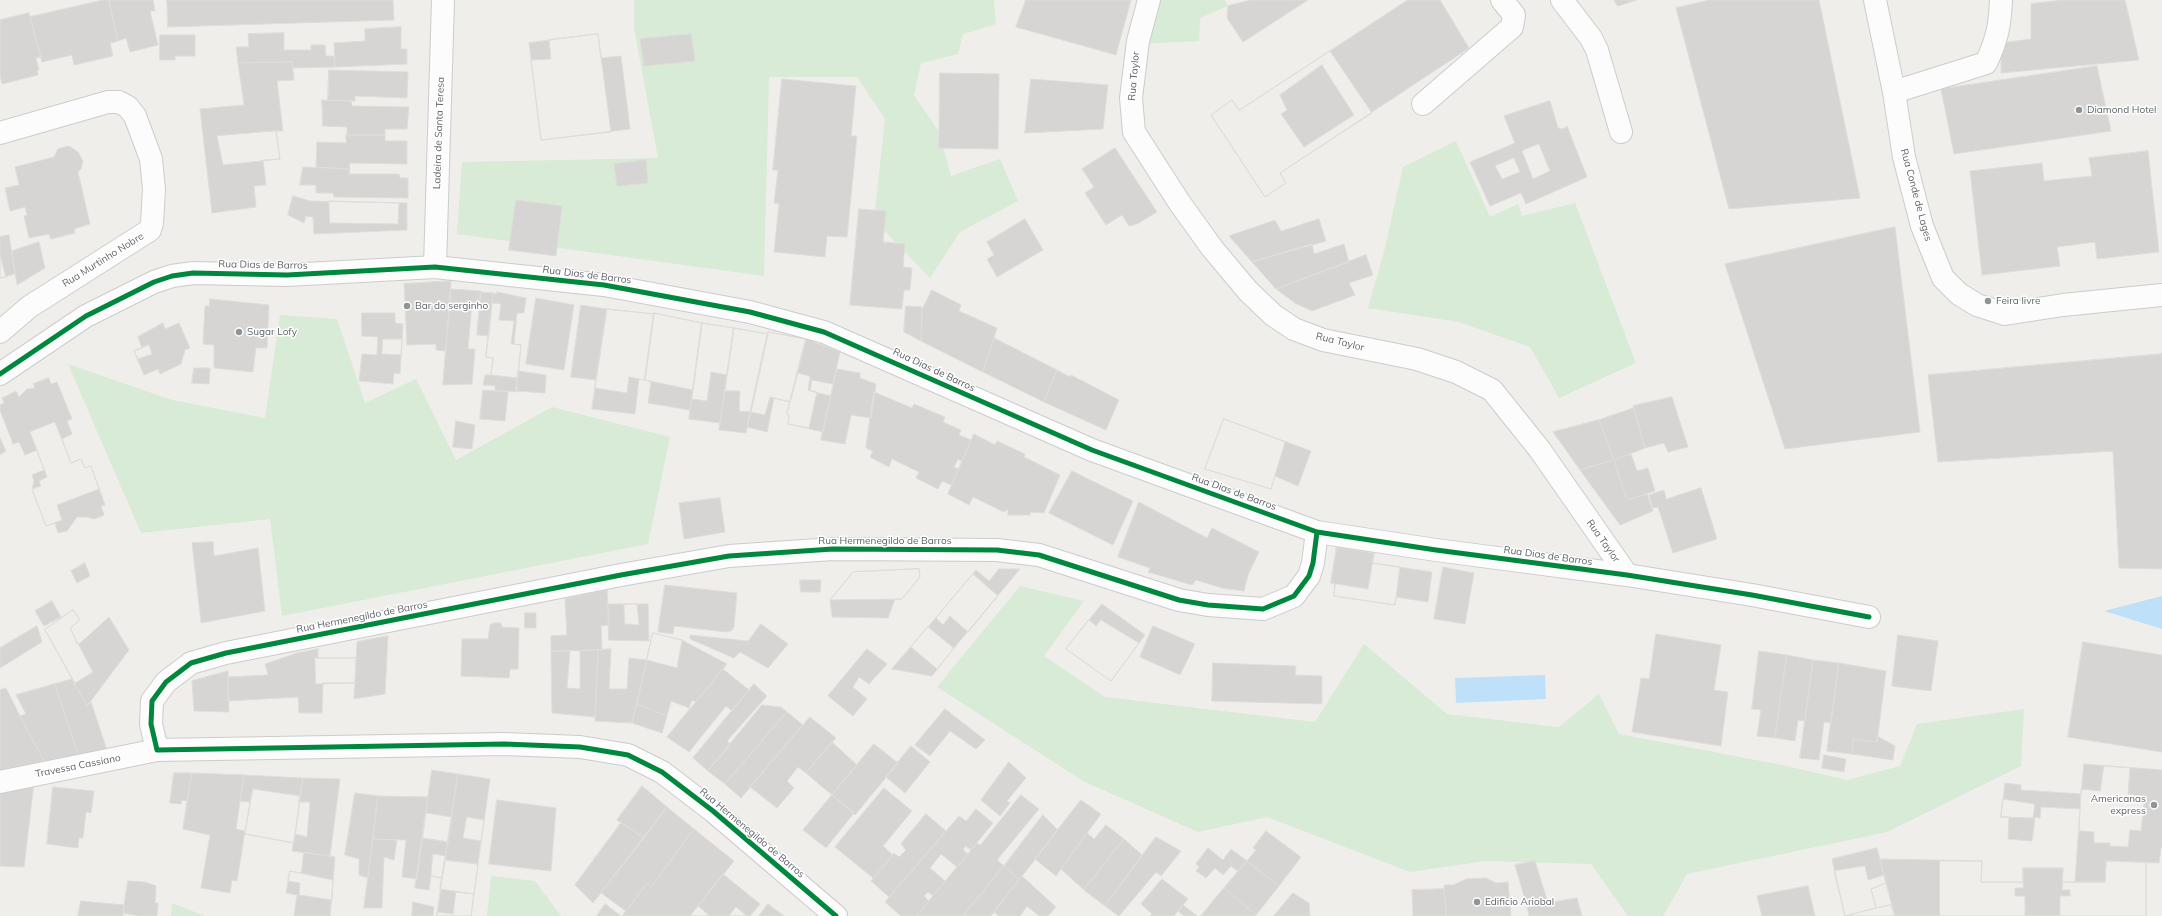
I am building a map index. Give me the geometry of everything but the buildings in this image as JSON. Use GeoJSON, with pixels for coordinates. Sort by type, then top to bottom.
{"type":"FeatureCollection","features":[{"type":"Feature","properties":{"kind":"street","name":"Ladeira de Santa Teresa"},"geometry":{"type":"LineString","coordinates":[[435,267],[442,0]]}},
{"type":"Feature","properties":{"kind":"street","name":"Rua Taylor"},"geometry":{"type":"LineString","coordinates":[[1149,0],[1138,41],[1131,98],[1134,132],[1179,202],[1216,253],[1248,291],[1273,315],[1294,329],[1323,340],[1430,364],[1456,372],[1492,390],[1540,450],[1627,575]]}},
{"type":"Feature","properties":{"kind":"street"},"geometry":{"type":"LineString","coordinates":[[1422,104],[1512,26],[1514,15],[1502,0]]}},
{"type":"Feature","properties":{"kind":"street"},"geometry":{"type":"LineString","coordinates":[[1562,0],[1592,38],[1597,50],[1621,132]]}},
{"type":"Feature","properties":{"kind":"street","name":"Rua Conde de Lages"},"geometry":{"type":"LineString","coordinates":[[1875,0],[1894,92],[1904,157],[1922,226],[1943,278],[1959,294],[1977,305],[2004,314],[2063,305],[2162,295]]}},
{"type":"Feature","properties":{"kind":"street"},"geometry":{"type":"LineString","coordinates":[[1894,92],[1986,63],[1996,43],[2001,20],[2001,0]]}},
{"type":"Feature","properties":{"kind":"street","name":"Rua Murtinho Nobre"},"geometry":{"type":"LineString","coordinates":[[0,133],[108,102],[120,102],[128,107],[135,116],[151,159],[154,189],[152,223],[150,230],[29,307],[0,332]]}},
{"type":"Feature","properties":{"kind":"street","name":"Rua Dias de Barros"},"geometry":{"type":"LineString","coordinates":[[0,374],[86,316],[154,282],[172,276],[193,273],[320,274],[435,267],[604,285],[750,312],[824,332],[1092,450],[1317,532],[1436,550],[1627,575],[1752,595],[1868,617]]}},
{"type":"Feature","properties":{"kind":"street","name":"Rua Hermenegildo de Barros"},"geometry":{"type":"LineString","coordinates":[[836,916],[714,811],[662,772],[628,755],[580,747],[504,744],[157,750],[151,724],[152,700],[166,682],[191,663],[226,653],[621,575],[729,556],[833,549],[998,550],[1039,555],[1179,600],[1208,605],[1263,609],[1294,596],[1309,576],[1313,563],[1317,532]]}},
{"type":"Feature","properties":{"kind":"street","name":"Travessa Cassiano"},"geometry":{"type":"LineString","coordinates":[[0,782],[157,750]]}},
{"type":"Feature","properties":{"kind":"green space"},"geometry":{"type":"Polygon","coordinates":[[[634,0],[994,0],[996,24],[963,34],[958,54],[921,63],[914,95],[939,132],[951,176],[1000,159],[1018,201],[960,232],[930,278],[874,220],[885,119],[857,77],[769,77],[764,276],[457,234],[462,162],[658,158],[634,28],[634,0]]]}},
{"type":"Feature","properties":{"kind":"green space"},"geometry":{"type":"Polygon","coordinates":[[[1152,0],[1225,0],[1228,6],[1200,18],[1199,41],[1140,44],[1152,0]]]}},
{"type":"Feature","properties":{"kind":"green space"},"geometry":{"type":"Polygon","coordinates":[[[1456,141],[1490,217],[1518,204],[1522,216],[1575,203],[1636,363],[1559,398],[1530,347],[1459,322],[1368,308],[1384,252],[1403,167],[1456,141]]]}},
{"type":"Feature","properties":{"kind":"green space"},"geometry":{"type":"Polygon","coordinates":[[[280,315],[337,319],[365,403],[416,379],[456,460],[552,407],[670,437],[648,544],[282,616],[270,519],[141,533],[68,364],[172,400],[265,418],[280,315]]]}},
{"type":"Feature","properties":{"kind":"green space"},"geometry":{"type":"Polygon","coordinates":[[[1020,586],[1084,601],[1044,656],[1105,697],[1315,722],[1364,644],[1447,714],[1559,727],[1599,694],[1619,734],[1782,765],[1847,780],[1900,766],[1917,724],[2024,709],[2021,766],[1887,832],[1687,874],[1663,916],[1628,916],[1591,864],[1485,861],[1410,872],[1267,817],[1198,832],[1083,781],[937,687],[1020,586]]]}},
{"type":"Feature","properties":{"kind":"green space"},"geometry":{"type":"Polygon","coordinates":[[[491,876],[535,881],[561,916],[487,916],[491,876]]]}},
{"type":"Feature","properties":{"kind":"green space"},"geometry":{"type":"Polygon","coordinates":[[[172,903],[205,916],[171,916],[172,903]]]}},
{"type":"Feature","properties":{"kind":"water"},"geometry":{"type":"Polygon","coordinates":[[[2162,596],[2162,629],[2104,611],[2162,596]]]}},
{"type":"Feature","properties":{"kind":"water"},"geometry":{"type":"Polygon","coordinates":[[[1545,675],[1546,699],[1456,703],[1455,678],[1545,675]]]}},
{"type":"Feature","properties":{"kind":"cycle path"},"geometry":{"type":"LineString","coordinates":[[0,374],[86,316],[154,282],[172,276],[193,273],[287,275],[435,267],[604,285],[750,312],[824,332],[1092,450],[1317,532],[1436,550],[1627,575],[1752,595],[1869,617]]}},
{"type":"Feature","properties":{"kind":"cycle path"},"geometry":{"type":"LineString","coordinates":[[836,916],[713,811],[662,772],[628,755],[580,747],[504,744],[157,750],[151,724],[152,701],[166,682],[191,663],[226,653],[621,575],[729,556],[833,549],[997,550],[1039,555],[1179,600],[1208,605],[1263,609],[1294,596],[1309,576],[1313,563],[1317,532]]}},
{"type":"Feature","properties":{"kind":"place","name":"Diamond Hotel"},"geometry":{"type":"Point","coordinates":[2079,110]}},
{"type":"Feature","properties":{"kind":"place","name":"Feira livre"},"geometry":{"type":"Point","coordinates":[1988,301]}},
{"type":"Feature","properties":{"kind":"place","name":"Bar do serginho"},"geometry":{"type":"Point","coordinates":[407,306]}},
{"type":"Feature","properties":{"kind":"place","name":"Sugar Lofy"},"geometry":{"type":"Point","coordinates":[239,332]}},
{"type":"Feature","properties":{"kind":"place","name":"Americanas express"},"geometry":{"type":"Point","coordinates":[2154,805]}},
{"type":"Feature","properties":{"kind":"place","name":"Edificio Ariobal"},"geometry":{"type":"Point","coordinates":[1477,902]}}]}
